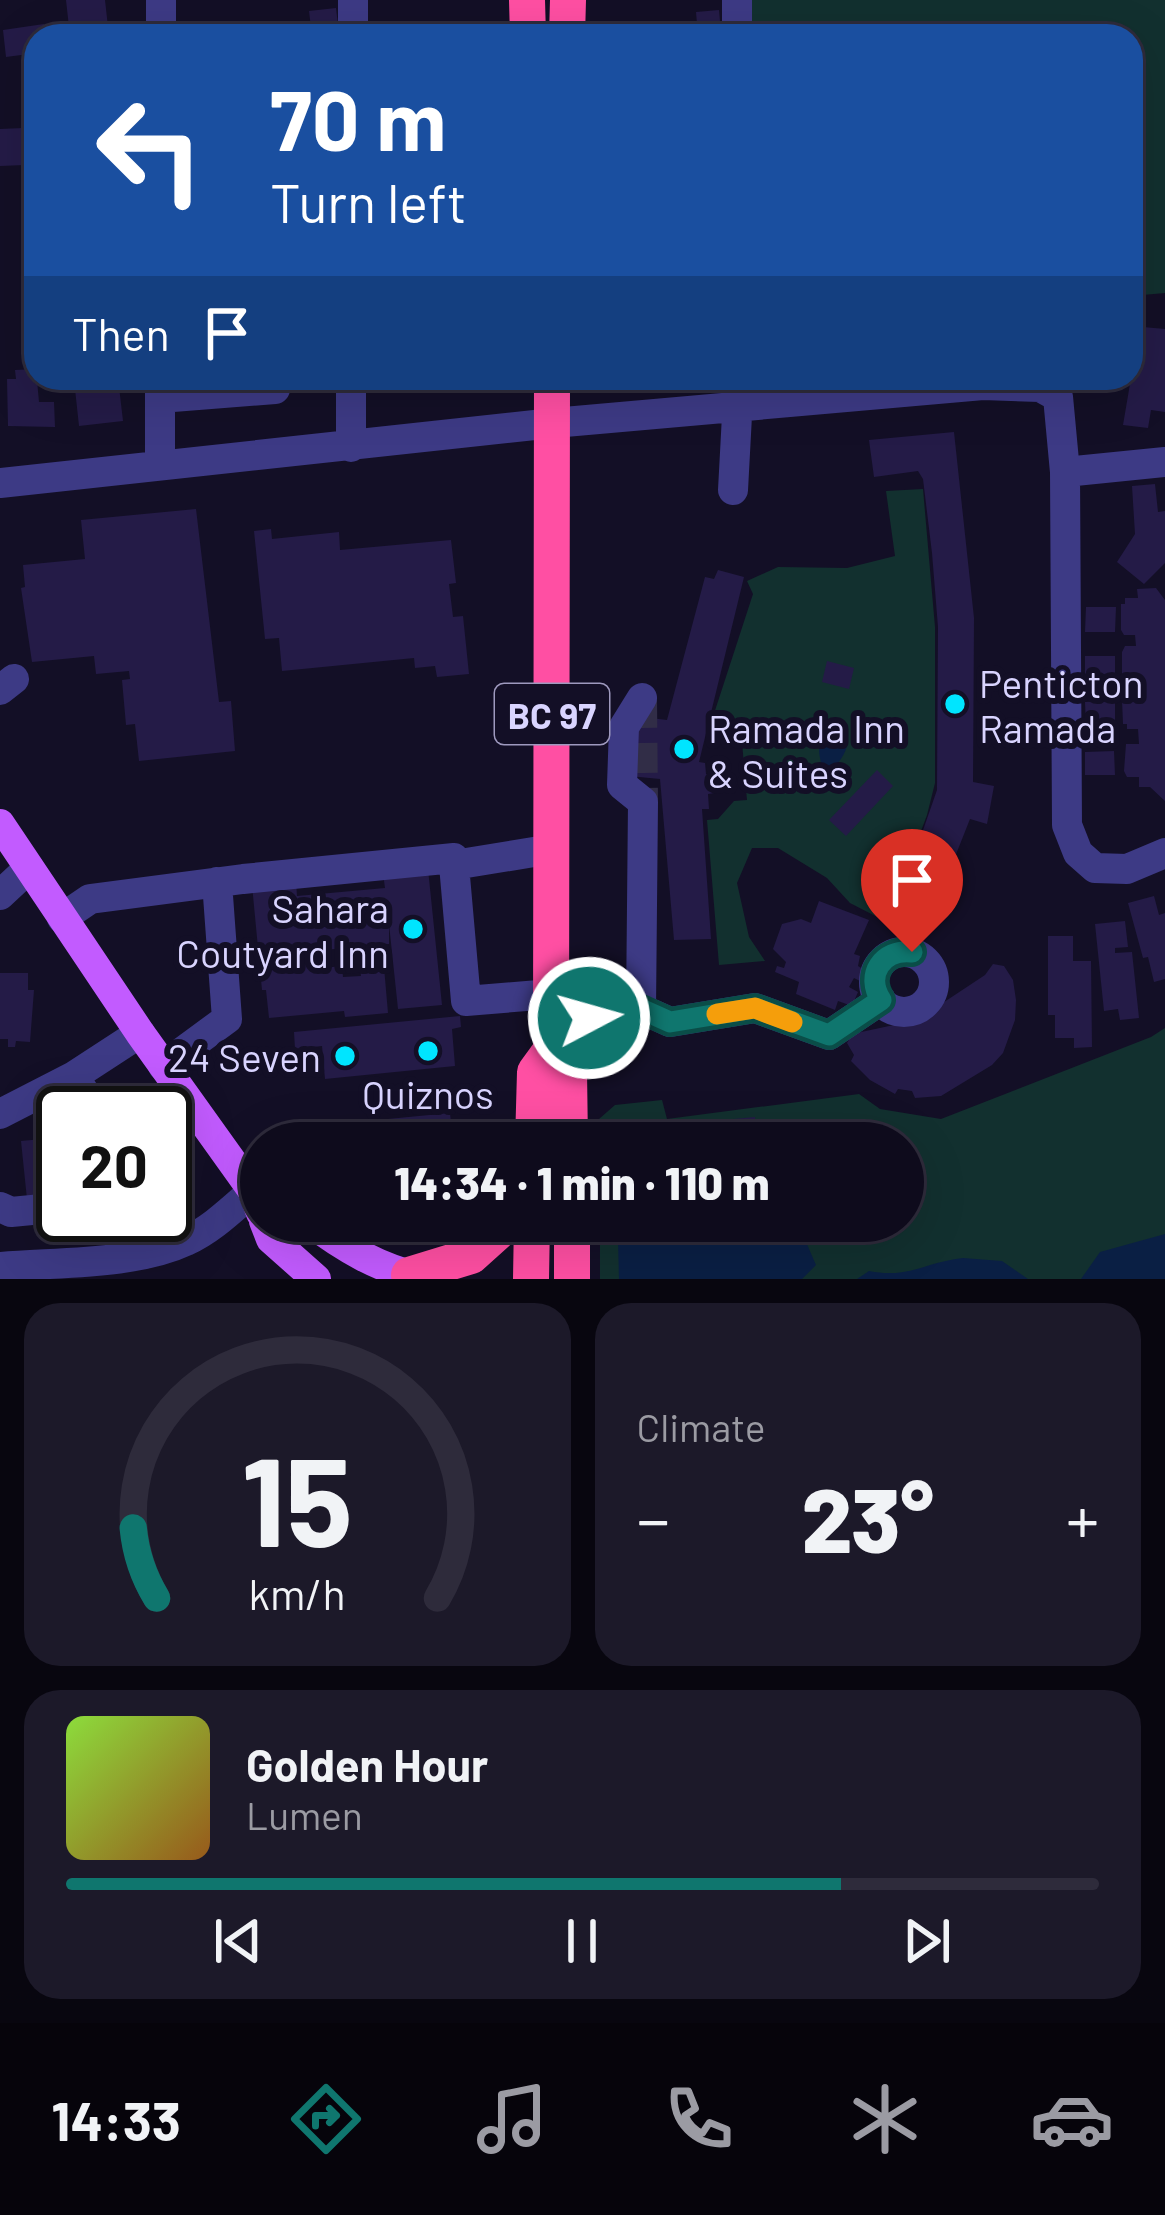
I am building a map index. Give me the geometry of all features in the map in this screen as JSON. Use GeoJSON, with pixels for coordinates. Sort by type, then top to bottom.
{"type":"FeatureCollection","features":[{"type":"Feature","properties":{"kind":"highway","name":"BC 97"},"geometry":{"type":"LineString","coordinates":[[534,1122],[535,1072],[551,1023],[552,390]]}},
{"type":"Feature","properties":{"kind":"highway","name":"BC 97"},"geometry":{"type":"LineString","coordinates":[[551,1023],[569,1072],[570,1122]]}},
{"type":"Feature","properties":{"kind":"highway"},"geometry":{"type":"LineString","coordinates":[[416,1277],[471,1256],[487,1242]]}},
{"type":"Feature","properties":{"kind":"highway"},"geometry":{"type":"LineString","coordinates":[[530,1279],[531,1242]]}},
{"type":"Feature","properties":{"kind":"highway"},"geometry":{"type":"LineString","coordinates":[[572,1242],[572,1279]]}},
{"type":"Feature","properties":{"kind":"main road"},"geometry":{"type":"LineString","coordinates":[[0,824],[240,1174]]}},
{"type":"Feature","properties":{"kind":"main road"},"geometry":{"type":"LineString","coordinates":[[273,1242],[316,1279]]}},
{"type":"Feature","properties":{"kind":"main road"},"geometry":{"type":"LineString","coordinates":[[335,1242],[416,1277]]}},
{"type":"Feature","properties":{"kind":"street"},"geometry":{"type":"LineString","coordinates":[[160,390],[160,465]]}},
{"type":"Feature","properties":{"kind":"street"},"geometry":{"type":"LineString","coordinates":[[351,447],[352,390]]}},
{"type":"Feature","properties":{"kind":"street"},"geometry":{"type":"LineString","coordinates":[[0,483],[553,423],[739,393],[810,390]]}},
{"type":"Feature","properties":{"kind":"street"},"geometry":{"type":"LineString","coordinates":[[1045,390],[1058,397],[1065,472],[1067,826],[1078,853],[1095,868],[1127,869],[1165,853]]}},
{"type":"Feature","properties":{"kind":"street"},"geometry":{"type":"LineString","coordinates":[[733,490],[739,393]]}},
{"type":"Feature","properties":{"kind":"street"},"geometry":{"type":"LineString","coordinates":[[1065,472],[1165,462]]}},
{"type":"Feature","properties":{"kind":"street"},"geometry":{"type":"LineString","coordinates":[[641,1009],[643,802],[622,784],[623,727],[642,698]]}},
{"type":"Feature","properties":{"kind":"street"},"geometry":{"type":"LineString","coordinates":[[454,865],[552,849]]}},
{"type":"Feature","properties":{"kind":"street"},"geometry":{"type":"LineString","coordinates":[[62,918],[90,899],[454,858],[466,1001],[551,1023],[641,1009],[670,1022],[755,1008],[829,1035],[881,1000]]}},
{"type":"Feature","properties":{"kind":"street"},"geometry":{"type":"LineString","coordinates":[[0,895],[29,868]]}},
{"type":"Feature","properties":{"kind":"street"},"geometry":{"type":"LineString","coordinates":[[163,1066],[227,1019],[217,882]]}},
{"type":"Feature","properties":{"kind":"street"},"geometry":{"type":"LineString","coordinates":[[0,1114],[74,1076],[140,1033]]}},
{"type":"Feature","properties":{"kind":"street"},"geometry":{"type":"LineString","coordinates":[[74,1076],[80,1086]]}},
{"type":"Feature","properties":{"kind":"street"},"geometry":{"type":"LineString","coordinates":[[0,1207],[3,1211],[36,1209]]}},
{"type":"Feature","properties":{"kind":"street"},"geometry":{"type":"LineString","coordinates":[[0,1267],[146,1254],[182,1243],[240,1210]]}},
{"type":"Feature","properties":{"kind":"street"},"geometry":{"type":"LineString","coordinates":[[142,1242],[146,1254]]}},
{"type":"Feature","properties":{"kind":"green space"},"geometry":{"type":"Polygon","coordinates":[[[725,0],[1165,0],[1165,293],[1143,295],[1143,24],[726,24],[725,0]]]}},
{"type":"Feature","properties":{"kind":"green space"},"geometry":{"type":"Polygon","coordinates":[[[923,489],[935,627],[935,783],[887,922],[850,903],[827,878],[778,848],[752,848],[737,883],[749,937],[765,961],[719,965],[707,820],[718,819],[734,801],[747,800],[742,742],[709,729],[753,594],[747,581],[778,567],[847,568],[895,556],[886,491],[923,489]]]}},
{"type":"Feature","properties":{"kind":"green space"},"geometry":{"type":"Polygon","coordinates":[[[1165,1028],[1165,1279],[600,1279],[600,1242],[924,1242],[924,1122],[599,1122],[615,1105],[662,1100],[667,1119],[859,1094],[880,1109],[941,1119],[1165,1028]]]}},
{"type":"Feature","properties":{"kind":"water"},"geometry":{"type":"Polygon","coordinates":[[[833,720],[847,724],[848,731],[846,748],[834,768],[838,782],[829,791],[814,789],[810,776],[822,766],[820,742],[833,720]]]}},
{"type":"Feature","properties":{"kind":"water"},"geometry":{"type":"Polygon","coordinates":[[[1165,1234],[1165,1279],[1081,1279],[1100,1252],[1165,1234]]]}},
{"type":"Feature","properties":{"kind":"water"},"geometry":{"type":"Polygon","coordinates":[[[618,1242],[806,1242],[816,1265],[802,1279],[619,1279],[618,1242]]]}},
{"type":"Feature","properties":{"kind":"water"},"geometry":{"type":"Polygon","coordinates":[[[963,1258],[1002,1261],[1028,1279],[857,1279],[869,1271],[906,1271],[963,1258]]]}},
{"type":"Feature","properties":{"kind":"building"},"geometry":{"type":"Polygon","coordinates":[[[66,0],[105,0],[108,24],[69,24],[66,0]]]}},
{"type":"Feature","properties":{"kind":"building"},"geometry":{"type":"Polygon","coordinates":[[[336,8],[338,24],[311,24],[309,11],[336,8]]]}},
{"type":"Feature","properties":{"kind":"building"},"geometry":{"type":"Polygon","coordinates":[[[719,10],[720,21],[697,24],[696,12],[719,10]]]}},
{"type":"Feature","properties":{"kind":"building"},"geometry":{"type":"Polygon","coordinates":[[[24,27],[24,55],[6,57],[3,30],[24,27]]]}},
{"type":"Feature","properties":{"kind":"building"},"geometry":{"type":"Polygon","coordinates":[[[23,128],[24,165],[0,166],[0,129],[23,128]]]}},
{"type":"Feature","properties":{"kind":"building"},"geometry":{"type":"Polygon","coordinates":[[[1143,327],[1165,329],[1165,412],[1151,410],[1148,428],[1123,425],[1129,390],[1143,390],[1143,327]]]}},
{"type":"Feature","properties":{"kind":"building"},"geometry":{"type":"Polygon","coordinates":[[[15,370],[24,370],[24,390],[38,390],[39,402],[54,402],[55,427],[8,426],[7,379],[16,379],[15,370]]]}},
{"type":"Feature","properties":{"kind":"building"},"geometry":{"type":"Polygon","coordinates":[[[75,390],[119,390],[123,421],[79,426],[75,390]]]}},
{"type":"Feature","properties":{"kind":"building","name":"Penticton Ramada"},"geometry":{"type":"Polygon","coordinates":[[[954,432],[974,618],[973,782],[994,786],[987,824],[970,819],[922,940],[889,928],[937,790],[938,627],[932,553],[923,479],[918,471],[874,477],[869,440],[954,432]]]}},
{"type":"Feature","properties":{"kind":"building"},"geometry":{"type":"Polygon","coordinates":[[[1155,484],[1158,512],[1165,511],[1165,563],[1144,584],[1117,562],[1135,534],[1132,486],[1155,484]]]}},
{"type":"Feature","properties":{"kind":"building"},"geometry":{"type":"Polygon","coordinates":[[[196,509],[219,702],[231,701],[235,751],[139,761],[135,724],[126,725],[122,680],[130,679],[129,671],[96,674],[94,656],[32,662],[21,588],[25,587],[23,565],[85,559],[81,520],[196,509]]]}},
{"type":"Feature","properties":{"kind":"building"},"geometry":{"type":"Polygon","coordinates":[[[271,529],[272,539],[339,532],[340,550],[451,540],[456,583],[449,584],[453,617],[463,616],[469,674],[437,677],[435,666],[415,668],[414,658],[282,671],[279,638],[265,639],[254,531],[271,529]]]}},
{"type":"Feature","properties":{"kind":"building"},"geometry":{"type":"Polygon","coordinates":[[[718,570],[744,577],[699,762],[705,763],[706,774],[725,773],[727,791],[708,794],[709,809],[702,809],[711,939],[674,940],[660,779],[629,776],[633,716],[667,720],[705,577],[714,579],[718,570]]]}},
{"type":"Feature","properties":{"kind":"building"},"geometry":{"type":"Polygon","coordinates":[[[1156,588],[1165,600],[1165,801],[1150,787],[1139,787],[1139,777],[1127,777],[1124,771],[1126,744],[1139,744],[1138,729],[1123,724],[1122,700],[1137,694],[1137,681],[1126,682],[1122,677],[1122,652],[1125,646],[1136,646],[1135,635],[1124,635],[1121,630],[1121,604],[1125,598],[1138,598],[1137,589],[1156,588]]]}},
{"type":"Feature","properties":{"kind":"building"},"geometry":{"type":"Polygon","coordinates":[[[1086,607],[1116,607],[1115,632],[1085,632],[1086,607]]]}},
{"type":"Feature","properties":{"kind":"building"},"geometry":{"type":"Polygon","coordinates":[[[1085,656],[1115,656],[1115,679],[1085,679],[1085,656]]]}},
{"type":"Feature","properties":{"kind":"building"},"geometry":{"type":"Polygon","coordinates":[[[827,661],[854,668],[849,689],[822,682],[827,661]]]}},
{"type":"Feature","properties":{"kind":"building"},"geometry":{"type":"Polygon","coordinates":[[[1115,701],[1115,726],[1086,726],[1085,702],[1115,701]]]}},
{"type":"Feature","properties":{"kind":"building"},"geometry":{"type":"Polygon","coordinates":[[[1114,751],[1115,775],[1085,775],[1085,752],[1114,751]]]}},
{"type":"Feature","properties":{"kind":"building"},"geometry":{"type":"Polygon","coordinates":[[[877,770],[893,786],[846,836],[829,820],[877,770]]]}},
{"type":"Feature","properties":{"kind":"building","name":"Sahara Coutyard Inn"},"geometry":{"type":"Polygon","coordinates":[[[428,869],[442,1005],[398,1009],[389,924],[389,944],[313,951],[314,969],[342,966],[343,977],[361,976],[360,969],[384,967],[388,1013],[345,1017],[344,1011],[269,1018],[252,885],[296,881],[297,896],[385,888],[383,873],[428,869]]]}},
{"type":"Feature","properties":{"kind":"building"},"geometry":{"type":"Polygon","coordinates":[[[1154,896],[1159,915],[1165,913],[1165,979],[1154,982],[1128,903],[1154,896]]]}},
{"type":"Feature","properties":{"kind":"building"},"geometry":{"type":"Polygon","coordinates":[[[819,901],[869,920],[854,954],[860,956],[858,966],[866,971],[862,982],[854,978],[849,987],[858,992],[852,1006],[838,1001],[835,1010],[796,994],[799,982],[775,972],[786,962],[773,949],[782,924],[801,919],[811,923],[819,901]]]}},
{"type":"Feature","properties":{"kind":"building"},"geometry":{"type":"Polygon","coordinates":[[[1125,921],[1128,947],[1115,948],[1115,953],[1132,952],[1139,1018],[1120,1020],[1118,1009],[1104,1011],[1095,924],[1125,921]]]}},
{"type":"Feature","properties":{"kind":"building"},"geometry":{"type":"Polygon","coordinates":[[[1048,936],[1073,936],[1073,961],[1091,961],[1092,1047],[1074,1048],[1074,1038],[1055,1038],[1055,1015],[1048,1015],[1048,936]]]}},
{"type":"Feature","properties":{"kind":"building"},"geometry":{"type":"Polygon","coordinates":[[[993,964],[1004,966],[1013,980],[1016,1000],[1015,1020],[1003,1053],[992,1065],[941,1096],[915,1098],[912,1091],[898,1089],[895,1094],[870,1080],[851,1061],[854,1055],[847,1043],[852,1034],[917,1020],[985,975],[993,964]]]}},
{"type":"Feature","properties":{"kind":"building"},"geometry":{"type":"Polygon","coordinates":[[[0,973],[28,973],[28,990],[34,990],[30,1042],[16,1041],[15,1047],[8,1047],[8,1039],[0,1039],[0,973]]]}},
{"type":"Feature","properties":{"kind":"building"},"geometry":{"type":"Polygon","coordinates":[[[460,1016],[461,1027],[452,1029],[455,1066],[325,1079],[322,1046],[295,1049],[294,1032],[460,1016]]]}},
{"type":"Feature","properties":{"kind":"building"},"geometry":{"type":"Polygon","coordinates":[[[450,1113],[451,1122],[357,1122],[450,1113]]]}},
{"type":"Feature","properties":{"kind":"building"},"geometry":{"type":"Polygon","coordinates":[[[755,1117],[756,1122],[723,1122],[755,1117]]]}},
{"type":"Feature","properties":{"kind":"building"},"geometry":{"type":"Polygon","coordinates":[[[36,1140],[36,1198],[27,1199],[21,1141],[36,1140]]]}},
{"type":"Feature","properties":{"kind":"tunnel"},"geometry":{"type":"LineString","coordinates":[[642,698],[643,802]]}},
{"type":"Feature","properties":{"kind":"slow traffic"},"geometry":{"type":"LineString","coordinates":[[717,1014],[755,1008],[792,1022]]}},
{"type":"Feature","properties":{"kind":"place","name":"Penticton Ramada"},"geometry":{"type":"Point","coordinates":[955,704]}},
{"type":"Feature","properties":{"kind":"place","name":"Ramada Inn & Suites"},"geometry":{"type":"Point","coordinates":[684,749]}},
{"type":"Feature","properties":{"kind":"place","name":"Sahara Coutyard Inn"},"geometry":{"type":"Point","coordinates":[413,929]}},
{"type":"Feature","properties":{"kind":"place","name":"Quiznos"},"geometry":{"type":"Point","coordinates":[428,1051]}},
{"type":"Feature","properties":{"kind":"place","name":"24 Seven"},"geometry":{"type":"Point","coordinates":[345,1056]}},
{"type":"Feature","properties":{"kind":"route"},"geometry":{"type":"LineString","coordinates":[[589,1018],[641,1009],[670,1022],[755,1008],[829,1035],[881,1000],[873,980],[878,966],[899,951],[912,952]]}}]}
